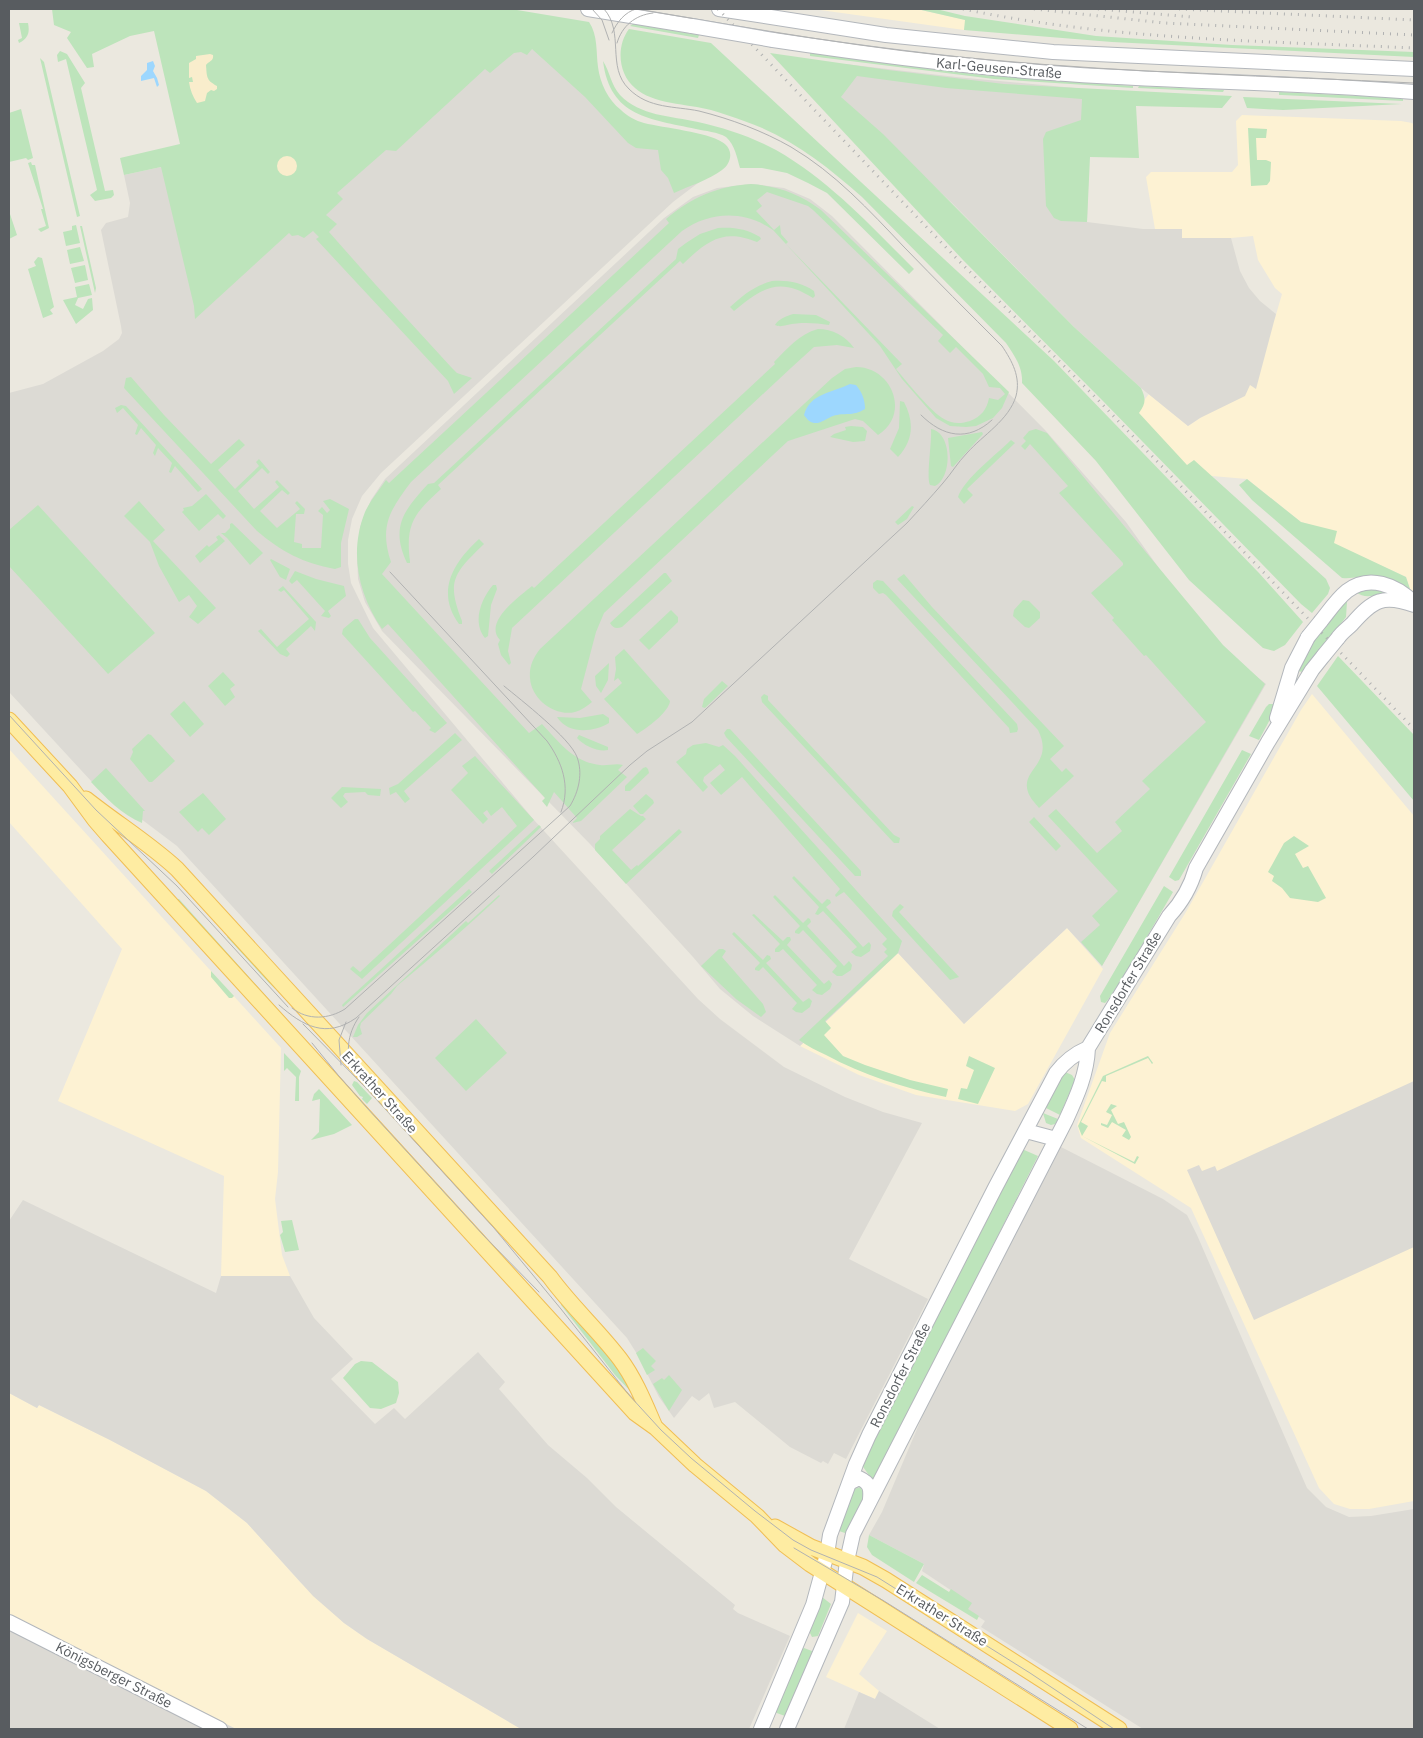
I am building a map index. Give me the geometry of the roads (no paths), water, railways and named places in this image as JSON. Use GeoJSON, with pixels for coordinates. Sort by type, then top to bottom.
{"type":"FeatureCollection","features":[{"type":"Feature","properties":{"kind":"main road","name":"Karl-Geusen-Straße"},"geometry":{"type":"LineString","coordinates":[[588,9],[773,40],[886,56],[1033,72],[1414,92]]}},
{"type":"Feature","properties":{"kind":"main road","name":"Karl-Geusen-Straße"},"geometry":{"type":"LineString","coordinates":[[719,9],[886,35],[1052,52],[1414,69]]}},
{"type":"Feature","properties":{"kind":"main road","name":"Ronsdorfer Straße"},"geometry":{"type":"LineString","coordinates":[[1268,742],[1279,715],[1292,668],[1308,637],[1346,592],[1362,583],[1383,584],[1400,591],[1414,604]]}},
{"type":"Feature","properties":{"kind":"main road","name":"Ronsdorfer Straße"},"geometry":{"type":"LineString","coordinates":[[787,1729],[842,1602],[847,1561],[853,1534],[1056,1139],[1083,1081],[1088,1066],[1088,1048],[1168,916],[1172,901],[1182,883],[1196,868],[1268,742],[1312,670],[1362,612],[1375,602],[1395,600],[1414,604]]}},
{"type":"Feature","properties":{"kind":"main road","name":"Erkrather Straße"},"geometry":{"type":"LineString","coordinates":[[9,720],[70,786],[95,820],[635,1413],[656,1428],[695,1464],[757,1516],[785,1545],[859,1597],[1070,1729]]}},
{"type":"Feature","properties":{"kind":"main road","name":"Erkrather Straße"},"geometry":{"type":"LineString","coordinates":[[70,786],[121,826],[156,850],[177,868],[550,1277],[564,1297],[616,1354],[630,1374],[656,1428]]}},
{"type":"Feature","properties":{"kind":"main road","name":"Ronsdorfer Straße"},"geometry":{"type":"LineString","coordinates":[[763,1725],[804,1629],[819,1587],[830,1534],[869,1435],[1056,1073],[1066,1060],[1088,1048]]}},
{"type":"Feature","properties":{"kind":"main road"},"geometry":{"type":"LineString","coordinates":[[1026,1131],[1056,1139]]}},
{"type":"Feature","properties":{"kind":"main road"},"geometry":{"type":"LineString","coordinates":[[849,1483],[859,1478],[868,1483],[870,1500]]}},
{"type":"Feature","properties":{"kind":"main road","name":"Erkrather Straße"},"geometry":{"type":"LineString","coordinates":[[757,1516],[811,1548],[863,1567],[886,1580],[1119,1729]]}},
{"type":"Feature","properties":{"kind":"main road"},"geometry":{"type":"LineString","coordinates":[[811,1548],[830,1534]]}},
{"type":"Feature","properties":{"kind":"main road"},"geometry":{"type":"LineString","coordinates":[[827,1554],[838,1567],[844,1586]]}},
{"type":"Feature","properties":{"kind":"main road"},"geometry":{"type":"LineString","coordinates":[[842,1602],[859,1597]]}},
{"type":"Feature","properties":{"kind":"main road","name":"Königsberger Straße"},"geometry":{"type":"LineString","coordinates":[[9,1622],[220,1729]]}},
{"type":"Feature","properties":{"kind":"main road"},"geometry":{"type":"LineString","coordinates":[[804,1629],[805,1639],[809,1642],[817,1644],[824,1641]]}},
{"type":"Feature","properties":{"kind":"main road"},"geometry":{"type":"LineString","coordinates":[[763,1725],[787,1729]]}},
{"type":"Feature","properties":{"kind":"water"},"geometry":{"type":"Polygon","coordinates":[[[153,61],[155,66],[153,71],[159,85],[157,87],[154,78],[141,81],[141,76],[147,70],[147,63],[153,61]]]}},
{"type":"Feature","properties":{"kind":"water"},"geometry":{"type":"Polygon","coordinates":[[[850,384],[856,385],[860,390],[864,399],[865,409],[852,414],[833,416],[817,423],[812,423],[804,415],[811,402],[816,398],[850,384]]]}},
{"type":"Feature","properties":{"kind":"tram line"},"geometry":{"type":"LineString","coordinates":[[592,9],[602,20],[609,40]]}},
{"type":"Feature","properties":{"kind":"tram line"},"geometry":{"type":"LineString","coordinates":[[279,1005],[306,1024],[325,1029],[335,1028],[356,1018],[533,857],[630,765],[647,751],[692,722],[907,523],[973,446],[1002,420],[1013,405],[1016,396],[1016,376],[1012,363],[1002,346],[864,206],[822,168],[791,147],[758,131],[699,111],[662,106],[645,100],[629,89],[622,80],[618,70],[614,28],[604,9]]}},
{"type":"Feature","properties":{"kind":"tram line"},"geometry":{"type":"LineString","coordinates":[[612,33],[622,18],[628,12],[636,9]]}},
{"type":"Feature","properties":{"kind":"tram line"},"geometry":{"type":"LineString","coordinates":[[637,9],[858,45],[946,56],[1150,71],[1414,83]]}},
{"type":"Feature","properties":{"kind":"tram line"},"geometry":{"type":"LineString","coordinates":[[617,43],[622,31],[630,22],[640,16],[653,13]]}},
{"type":"Feature","properties":{"kind":"tram line"},"geometry":{"type":"LineString","coordinates":[[921,415],[938,428],[956,434],[974,432],[992,420]]}},
{"type":"Feature","properties":{"kind":"tram line"},"geometry":{"type":"LineString","coordinates":[[390,572],[547,741],[561,766],[565,784],[564,802],[561,812]]}},
{"type":"Feature","properties":{"kind":"tram line"},"geometry":{"type":"LineString","coordinates":[[292,1008],[312,1017],[325,1017],[345,1009],[570,806],[576,794],[580,776],[579,763],[573,749],[555,730],[504,686]]}},
{"type":"Feature","properties":{"kind":"tram line"},"geometry":{"type":"LineString","coordinates":[[9,715],[96,810],[177,886],[288,1007]]}},
{"type":"Feature","properties":{"kind":"tram line"},"geometry":{"type":"LineString","coordinates":[[356,1073],[352,1066],[348,1045],[359,1017]]}},
{"type":"Feature","properties":{"kind":"tram line"},"geometry":{"type":"LineString","coordinates":[[341,1065],[339,1040],[346,1022]]}},
{"type":"Feature","properties":{"kind":"tram line"},"geometry":{"type":"LineString","coordinates":[[303,1024],[366,1088],[494,1228],[629,1395],[661,1430],[691,1458],[793,1540],[811,1550],[877,1577],[1030,1673],[1114,1729]]}},
{"type":"Feature","properties":{"kind":"tram line"},"geometry":{"type":"LineString","coordinates":[[312,1043],[367,1108],[484,1236],[539,1292]]}},
{"type":"Feature","properties":{"kind":"tram line"},"geometry":{"type":"LineString","coordinates":[[794,1548],[884,1601],[1088,1729]]}},
{"type":"Feature","properties":{"kind":"railway"},"geometry":{"type":"LineString","coordinates":[[718,9],[959,261],[1100,402],[1414,729]]}},
{"type":"Feature","properties":{"kind":"railway"},"geometry":{"type":"LineString","coordinates":[[963,9],[1075,27],[1187,38],[1414,48]]}},
{"type":"Feature","properties":{"kind":"railway"},"geometry":{"type":"LineString","coordinates":[[1034,9],[1164,23],[1414,35]]}},
{"type":"Feature","properties":{"kind":"railway"},"geometry":{"type":"LineString","coordinates":[[1098,9],[1192,17]]}},
{"type":"Feature","properties":{"kind":"railway"},"geometry":{"type":"LineString","coordinates":[[1179,9],[1414,20]]}}]}
